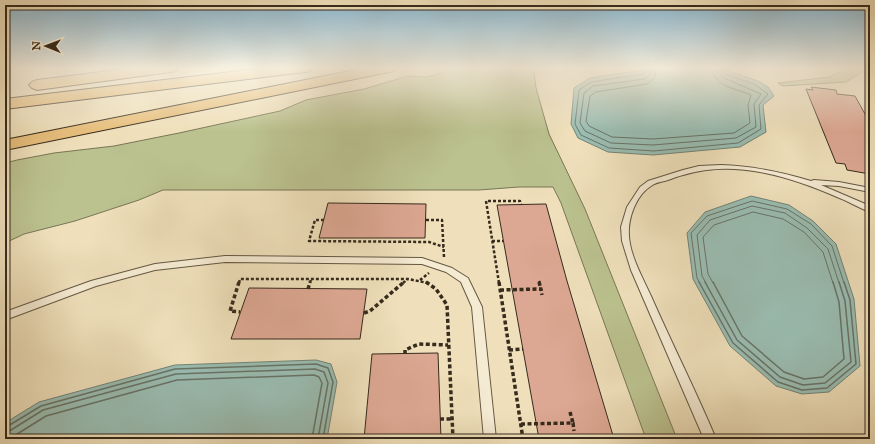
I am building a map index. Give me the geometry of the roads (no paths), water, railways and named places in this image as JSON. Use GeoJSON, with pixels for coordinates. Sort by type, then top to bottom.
{"type":"FeatureCollection","features":[{"type":"Feature","properties":{"kind":"highway"},"geometry":{"type":"LineString","coordinates":[[5,104],[132,89]]}},
{"type":"Feature","properties":{"kind":"highway"},"geometry":{"type":"LineString","coordinates":[[5,145],[286,89]]}},
{"type":"Feature","properties":{"kind":"lane"},"geometry":{"type":"LineString","coordinates":[[710,439],[628,250],[625,232],[627,216],[634,201],[647,185],[680,173],[698,168],[744,168],[805,182],[843,196],[870,209]]}},
{"type":"Feature","properties":{"kind":"lane"},"geometry":{"type":"LineString","coordinates":[[805,182],[839,184],[870,190]]}},
{"type":"Feature","properties":{"kind":"lane"},"geometry":{"type":"LineString","coordinates":[[5,316],[94,283],[155,267],[225,259],[422,261],[449,270],[465,280],[477,307],[490,439]]}},
{"type":"Feature","properties":{"kind":"water"},"geometry":{"type":"Polygon","coordinates":[[[574,89],[769,89],[774,96],[763,105],[766,132],[740,147],[653,155],[608,152],[578,138],[571,124],[574,89]]]}},
{"type":"Feature","properties":{"kind":"water"},"geometry":{"type":"Polygon","coordinates":[[[751,196],[789,205],[813,221],[836,244],[854,299],[860,366],[829,392],[802,394],[776,386],[730,346],[693,279],[687,233],[705,212],[751,196]]]}},
{"type":"Feature","properties":{"kind":"water"},"geometry":{"type":"Polygon","coordinates":[[[316,360],[331,364],[337,382],[327,439],[5,439],[5,423],[39,402],[175,365],[316,360]]]}}]}
